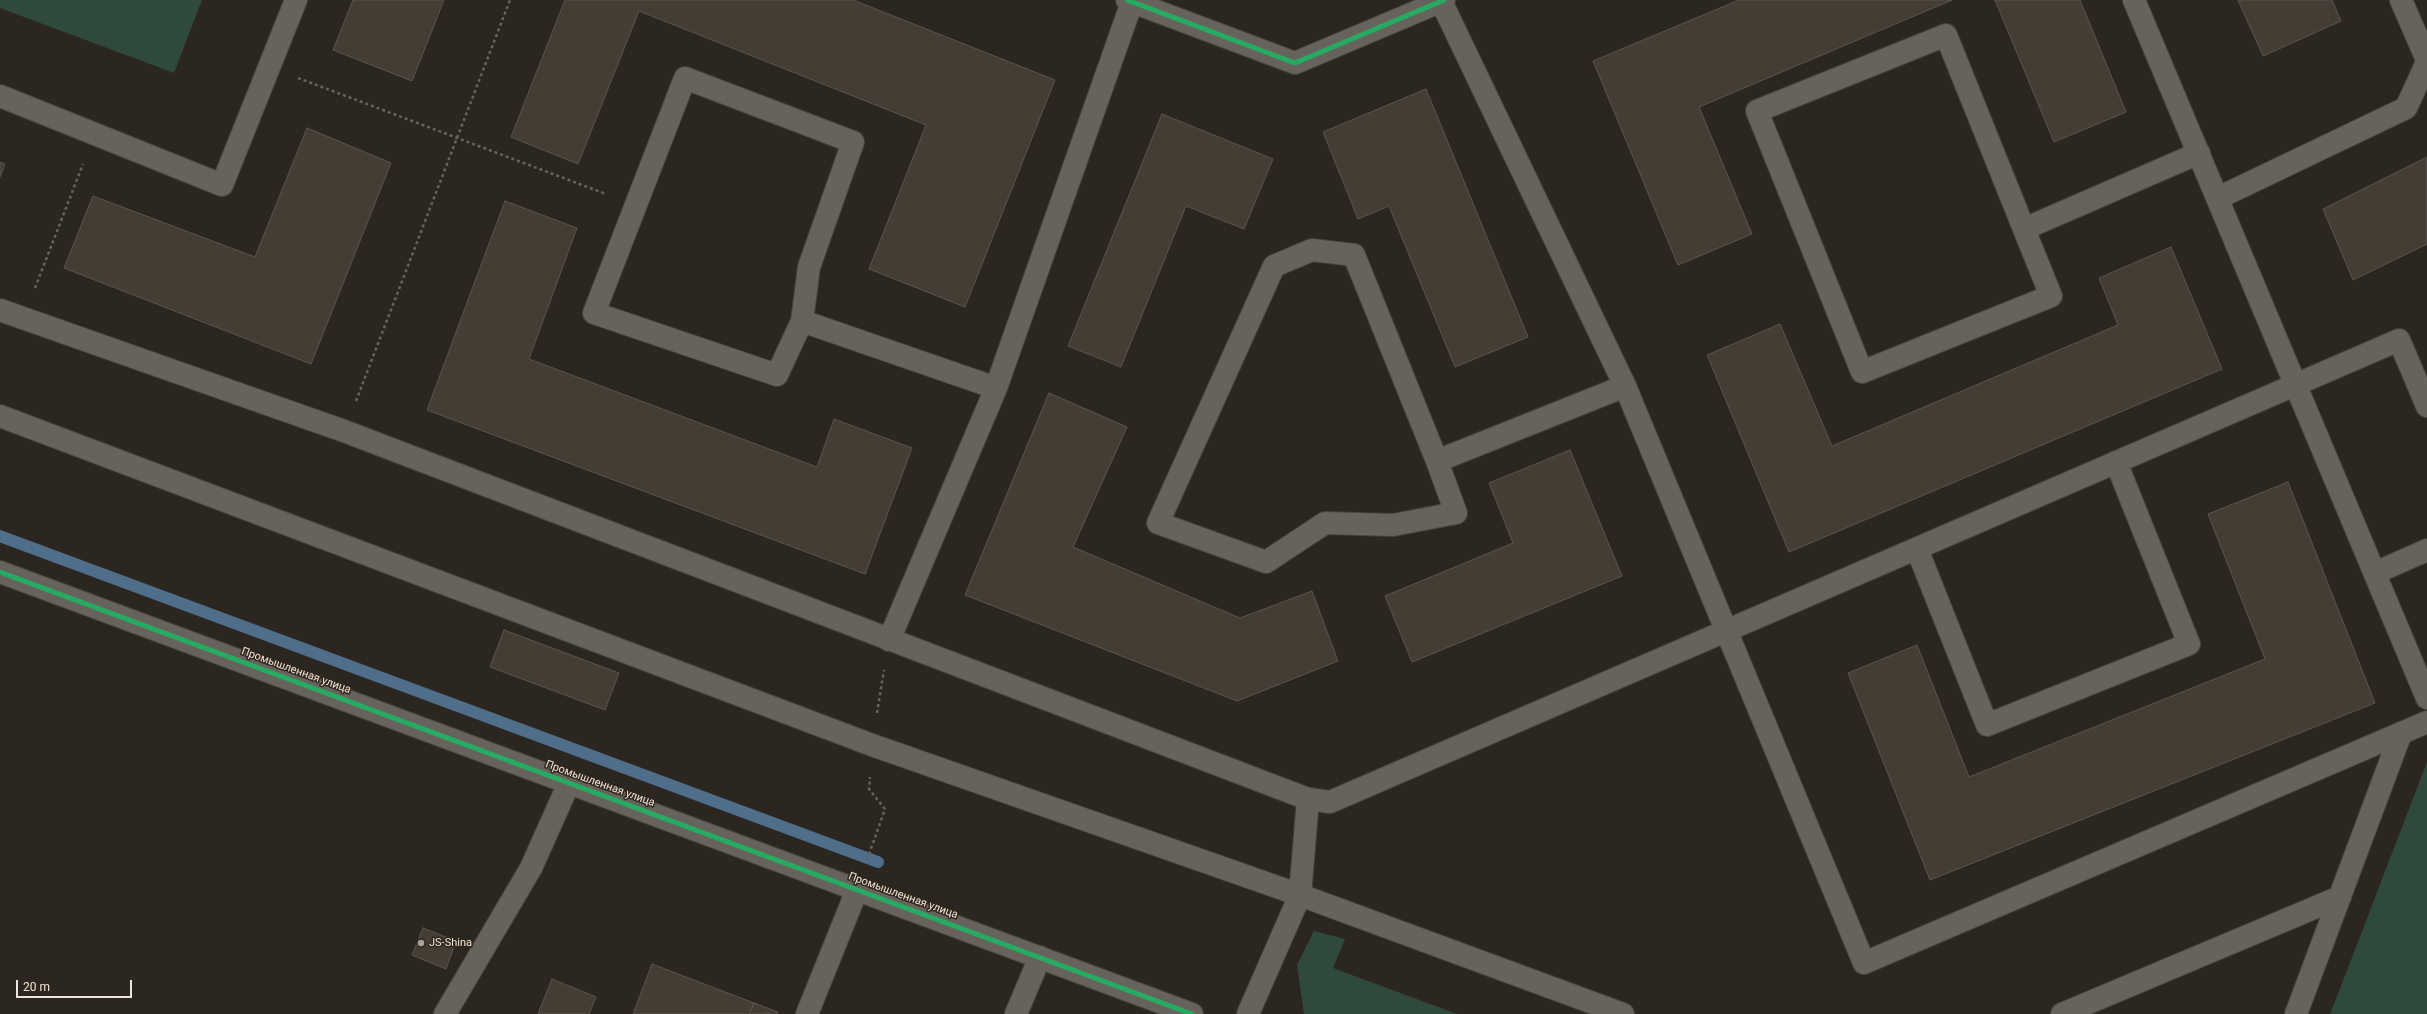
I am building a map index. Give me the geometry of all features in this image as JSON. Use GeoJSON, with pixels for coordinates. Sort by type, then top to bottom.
{"type":"FeatureCollection","features":[{"type":"Feature","properties":{"kind":"street"},"geometry":{"type":"LineString","coordinates":[[0,96],[222,185],[296,0]]}},
{"type":"Feature","properties":{"kind":"street"},"geometry":{"type":"LineString","coordinates":[[2134,0],[2427,698]]}},
{"type":"Feature","properties":{"kind":"street"},"geometry":{"type":"LineString","coordinates":[[2218,198],[2406,108],[2427,61],[2401,0]]}},
{"type":"Feature","properties":{"kind":"street"},"geometry":{"type":"LineString","coordinates":[[889,640],[996,388],[1129,1],[1295,63],[1442,1],[1625,386],[1864,963],[2427,722]]}},
{"type":"Feature","properties":{"kind":"street"},"geometry":{"type":"LineString","coordinates":[[1946,35],[2024,229],[2051,296],[1862,372],[1757,111],[1946,35]]}},
{"type":"Feature","properties":{"kind":"street"},"geometry":{"type":"LineString","coordinates":[[685,78],[853,142],[809,267],[802,321],[777,375],[594,313],[685,78]]}},
{"type":"Feature","properties":{"kind":"street"},"geometry":{"type":"LineString","coordinates":[[2024,229],[2199,153]]}},
{"type":"Feature","properties":{"kind":"street"},"geometry":{"type":"LineString","coordinates":[[1312,250],[1354,255],[1437,460],[1456,513],[1393,525],[1325,523],[1266,562],[1158,523],[1274,266],[1312,250]]}},
{"type":"Feature","properties":{"kind":"street"},"geometry":{"type":"LineString","coordinates":[[0,310],[344,431],[1308,800],[1330,802],[2399,340],[2427,406]]}},
{"type":"Feature","properties":{"kind":"street"},"geometry":{"type":"LineString","coordinates":[[802,321],[996,388]]}},
{"type":"Feature","properties":{"kind":"street"},"geometry":{"type":"LineString","coordinates":[[1437,460],[1625,386]]}},
{"type":"Feature","properties":{"kind":"street"},"geometry":{"type":"LineString","coordinates":[[0,416],[872,745],[1300,895],[1623,1014]]}},
{"type":"Feature","properties":{"kind":"street"},"geometry":{"type":"LineString","coordinates":[[1917,549],[1987,725],[2189,644],[2116,462]]}},
{"type":"Feature","properties":{"kind":"street"},"geometry":{"type":"LineString","coordinates":[[2374,573],[2427,550]]}},
{"type":"Feature","properties":{"kind":"street","name":"Промышленная улица"},"geometry":{"type":"LineString","coordinates":[[0,572],[1192,1014]]}},
{"type":"Feature","properties":{"kind":"street"},"geometry":{"type":"LineString","coordinates":[[2296,1014],[2401,733]]}},
{"type":"Feature","properties":{"kind":"street"},"geometry":{"type":"LineString","coordinates":[[445,1014],[531,868],[569,783]]}},
{"type":"Feature","properties":{"kind":"street"},"geometry":{"type":"LineString","coordinates":[[1248,1014],[1300,895],[1308,800]]}},
{"type":"Feature","properties":{"kind":"street"},"geometry":{"type":"LineString","coordinates":[[807,1014],[857,890]]}},
{"type":"Feature","properties":{"kind":"street"},"geometry":{"type":"LineString","coordinates":[[2062,1014],[2340,897]]}},
{"type":"Feature","properties":{"kind":"street"},"geometry":{"type":"LineString","coordinates":[[1016,1014],[1040,957]]}},
{"type":"Feature","properties":{"kind":"path"},"geometry":{"type":"LineString","coordinates":[[344,431],[510,0]]}},
{"type":"Feature","properties":{"kind":"path"},"geometry":{"type":"LineString","coordinates":[[270,67],[636,206]]}},
{"type":"Feature","properties":{"kind":"path"},"geometry":{"type":"LineString","coordinates":[[24,318],[94,134]]}},
{"type":"Feature","properties":{"kind":"green space"},"geometry":{"type":"Polygon","coordinates":[[[0,0],[202,0],[174,73],[0,8],[0,0]]]}},
{"type":"Feature","properties":{"kind":"green space"},"geometry":{"type":"Polygon","coordinates":[[[2427,762],[2427,1014],[2330,1014],[2341,986],[2427,762]]]}},
{"type":"Feature","properties":{"kind":"green space"},"geometry":{"type":"Polygon","coordinates":[[[1314,931],[1345,939],[1333,968],[1457,1014],[1304,1014],[1297,965],[1314,931]]]}},
{"type":"Feature","properties":{"kind":"building"},"geometry":{"type":"Polygon","coordinates":[[[353,0],[444,0],[412,81],[333,50],[353,0]]]}},
{"type":"Feature","properties":{"kind":"building"},"geometry":{"type":"Polygon","coordinates":[[[565,0],[853,0],[1055,80],[965,307],[869,269],[926,125],[639,11],[578,164],[511,137],[565,0]]]}},
{"type":"Feature","properties":{"kind":"building"},"geometry":{"type":"Polygon","coordinates":[[[1739,0],[1952,0],[1699,107],[1752,234],[1678,265],[1593,61],[1739,0]]]}},
{"type":"Feature","properties":{"kind":"building"},"geometry":{"type":"Polygon","coordinates":[[[1995,0],[2080,0],[2126,112],[2054,142],[1995,0]]]}},
{"type":"Feature","properties":{"kind":"building"},"geometry":{"type":"Polygon","coordinates":[[[2238,0],[2332,0],[2341,21],[2263,56],[2238,0]]]}},
{"type":"Feature","properties":{"kind":"building"},"geometry":{"type":"Polygon","coordinates":[[[1426,89],[1528,337],[1455,367],[1389,206],[1358,219],[1323,132],[1426,89]]]}},
{"type":"Feature","properties":{"kind":"building"},"geometry":{"type":"Polygon","coordinates":[[[1162,114],[1273,159],[1244,229],[1186,206],[1121,367],[1068,346],[1162,114]]]}},
{"type":"Feature","properties":{"kind":"building"},"geometry":{"type":"Polygon","coordinates":[[[307,128],[391,163],[311,364],[64,268],[93,196],[255,257],[307,128]]]}},
{"type":"Feature","properties":{"kind":"building"},"geometry":{"type":"Polygon","coordinates":[[[2427,157],[2427,244],[2353,280],[2323,209],[2427,157]]]}},
{"type":"Feature","properties":{"kind":"building"},"geometry":{"type":"Polygon","coordinates":[[[0,162],[5,164],[0,177],[0,162]]]}},
{"type":"Feature","properties":{"kind":"building"},"geometry":{"type":"Polygon","coordinates":[[[505,201],[577,228],[529,359],[817,467],[834,419],[912,448],[865,574],[427,410],[505,201]]]}},
{"type":"Feature","properties":{"kind":"building"},"geometry":{"type":"Polygon","coordinates":[[[2171,247],[2222,369],[1789,552],[1707,355],[1780,324],[1832,446],[2118,325],[2099,278],[2171,247]]]}},
{"type":"Feature","properties":{"kind":"building"},"geometry":{"type":"Polygon","coordinates":[[[1049,393],[1127,427],[1073,547],[1240,618],[1312,591],[1338,661],[1237,701],[965,595],[1049,393]]]}},
{"type":"Feature","properties":{"kind":"building"},"geometry":{"type":"Polygon","coordinates":[[[1570,450],[1622,576],[1412,662],[1385,596],[1513,543],[1489,483],[1570,450]]]}},
{"type":"Feature","properties":{"kind":"building"},"geometry":{"type":"Polygon","coordinates":[[[2288,482],[2375,703],[1930,880],[1848,673],[1917,645],[1969,777],[2265,659],[2208,514],[2288,482]]]}},
{"type":"Feature","properties":{"kind":"building"},"geometry":{"type":"Polygon","coordinates":[[[504,630],[619,673],[605,710],[490,667],[504,630]]]}},
{"type":"Feature","properties":{"kind":"building"},"geometry":{"type":"Polygon","coordinates":[[[423,928],[456,941],[446,969],[412,955],[423,928]]]}},
{"type":"Feature","properties":{"kind":"building"},"geometry":{"type":"Polygon","coordinates":[[[652,964],[754,1003],[749,1014],[633,1014],[652,964]]]}},
{"type":"Feature","properties":{"kind":"building"},"geometry":{"type":"Polygon","coordinates":[[[552,979],[596,997],[589,1014],[538,1014],[552,979]]]}},
{"type":"Feature","properties":{"kind":"building"},"geometry":{"type":"Polygon","coordinates":[[[754,1003],[778,1012],[777,1014],[749,1014],[754,1003]]]}},
{"type":"Feature","properties":{"kind":"waterway"},"geometry":{"type":"LineString","coordinates":[[0,536],[878,862]]}},
{"type":"Feature","properties":{"kind":"cycle path"},"geometry":{"type":"LineString","coordinates":[[1127,0],[1295,63],[1444,0]]}},
{"type":"Feature","properties":{"kind":"cycle path"},"geometry":{"type":"LineString","coordinates":[[0,572],[1192,1014]]}},
{"type":"Feature","properties":{"kind":"place","name":"JS-Shina"},"geometry":{"type":"Point","coordinates":[421,943]}}]}
